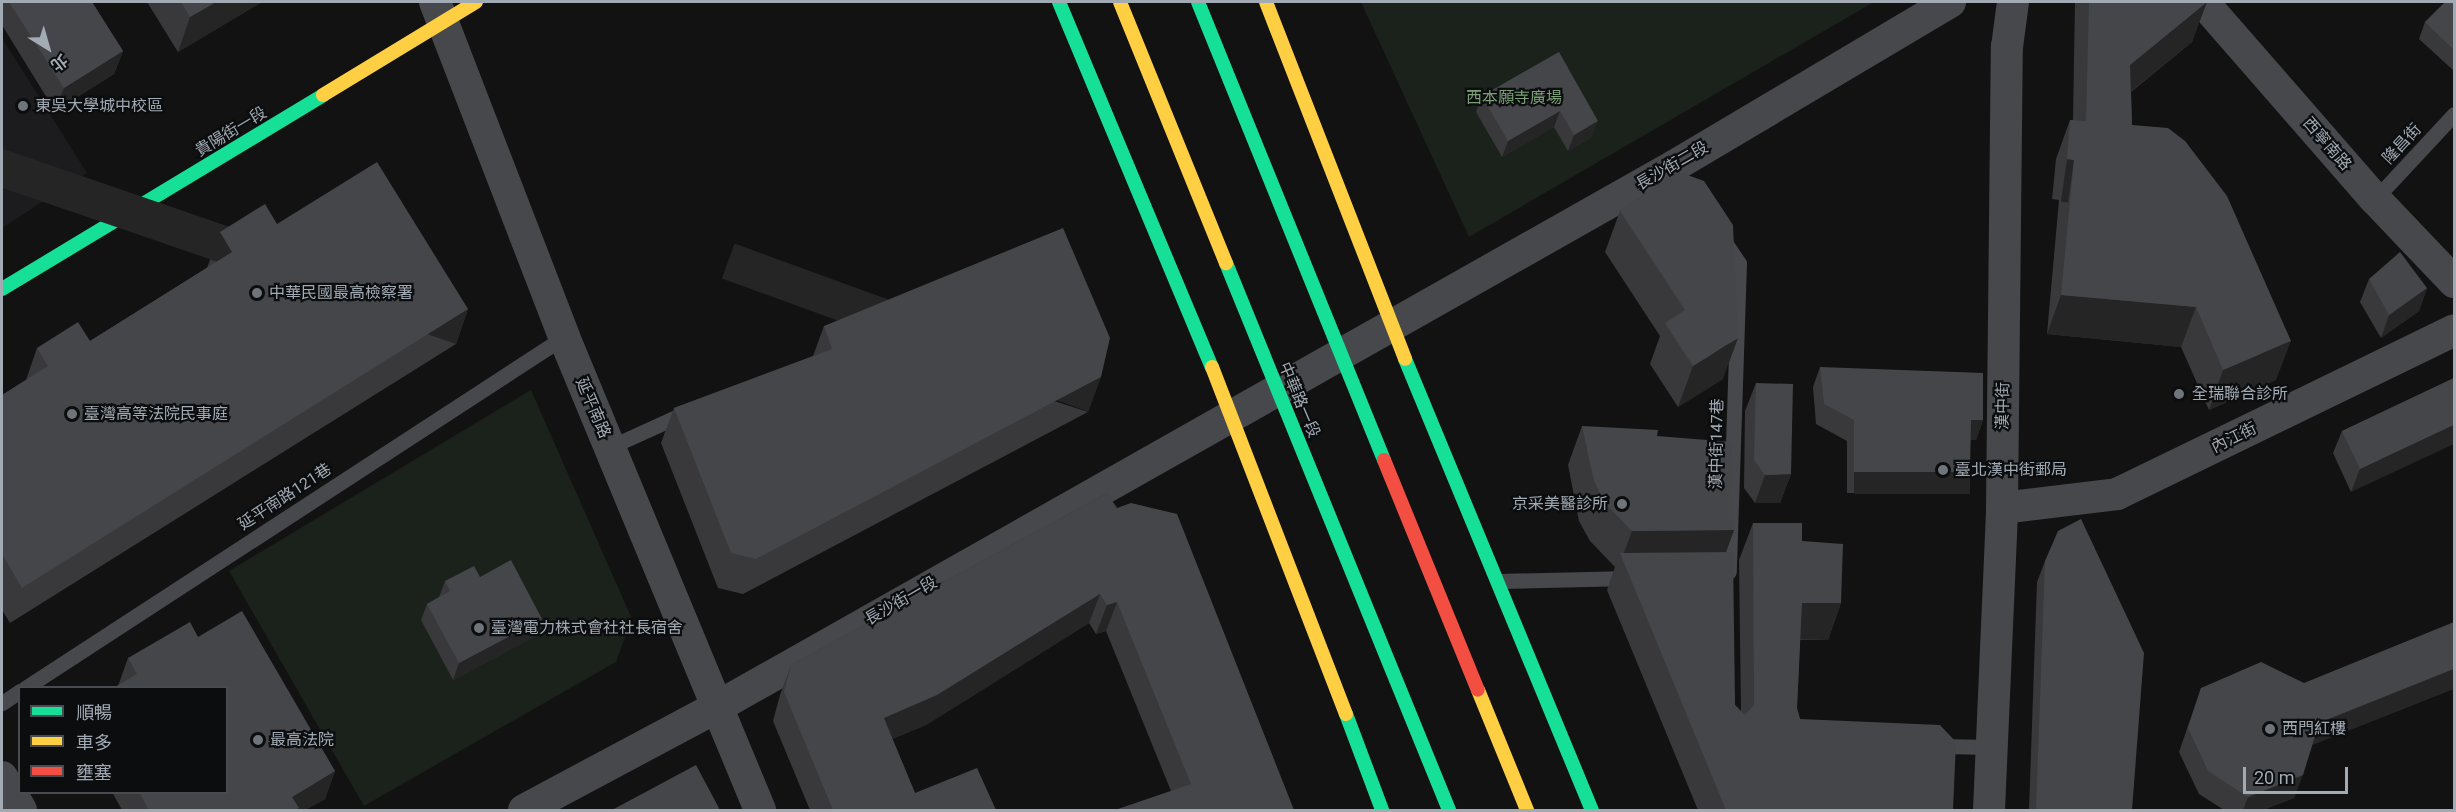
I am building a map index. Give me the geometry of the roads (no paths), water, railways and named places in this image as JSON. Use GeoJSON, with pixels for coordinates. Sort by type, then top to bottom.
{"type":"FeatureCollection","features":[{"type":"Feature","properties":{"kind":"main road","name":"貴陽街一段"},"geometry":{"type":"LineString","coordinates":[[2,289],[440,12],[476,2]]}},
{"type":"Feature","properties":{"kind":"main road"},"geometry":{"type":"LineString","coordinates":[[1059,2],[1232,414],[1382,810]]}},
{"type":"Feature","properties":{"kind":"main road","name":"中華路一段"},"geometry":{"type":"LineString","coordinates":[[1120,2],[1449,810]]}},
{"type":"Feature","properties":{"kind":"main road"},"geometry":{"type":"LineString","coordinates":[[1198,2],[1527,810]]}},
{"type":"Feature","properties":{"kind":"main road"},"geometry":{"type":"LineString","coordinates":[[1266,2],[1391,325],[1592,810]]}},
{"type":"Feature","properties":{"kind":"street","name":"長沙街二段"},"geometry":{"type":"LineString","coordinates":[[1341,354],[1677,171],[1950,2]]}},
{"type":"Feature","properties":{"kind":"street","name":"漢中街"},"geometry":{"type":"LineString","coordinates":[[1989,810],[1994,747],[2002,508],[2007,47],[2013,2]]}},
{"type":"Feature","properties":{"kind":"street","name":"西寧南路"},"geometry":{"type":"LineString","coordinates":[[2203,2],[2375,199],[2454,282]]}},
{"type":"Feature","properties":{"kind":"street","name":"延平南路"},"geometry":{"type":"LineString","coordinates":[[440,12],[564,337],[760,810]]}},
{"type":"Feature","properties":{"kind":"street","name":"內江街"},"geometry":{"type":"LineString","coordinates":[[2002,508],[2117,494],[2454,330]]}},
{"type":"Feature","properties":{"kind":"street","name":"長沙街一段"},"geometry":{"type":"LineString","coordinates":[[524,810],[717,707],[1341,354]]}},
{"type":"Feature","properties":{"kind":"street"},"geometry":{"type":"LineString","coordinates":[[2,777],[21,810]]}},
{"type":"Feature","properties":{"kind":"lane","name":"隆昌街"},"geometry":{"type":"LineString","coordinates":[[2375,199],[2454,114]]}},
{"type":"Feature","properties":{"kind":"lane","name":"漢中街147巷"},"geometry":{"type":"LineString","coordinates":[[1713,224],[1739,263],[1725,583]]}},
{"type":"Feature","properties":{"kind":"lane","name":"延平南路121巷"},"geometry":{"type":"LineString","coordinates":[[27,686],[564,337]]}},
{"type":"Feature","properties":{"kind":"lane"},"geometry":{"type":"LineString","coordinates":[[610,447],[705,403]]}},
{"type":"Feature","properties":{"kind":"lane"},"geometry":{"type":"LineString","coordinates":[[1498,581],[1649,579]]}},
{"type":"Feature","properties":{"kind":"lane"},"geometry":{"type":"LineString","coordinates":[[2,703],[18,692]]}},
{"type":"Feature","properties":{"kind":"lane"},"geometry":{"type":"LineString","coordinates":[[1923,746],[1994,747]]}},
{"type":"Feature","properties":{"kind":"place","name":"東吳大學城中校區"},"geometry":{"type":"Point","coordinates":[23,106]}},
{"type":"Feature","properties":{"kind":"place","name":"中華民國最高檢察署"},"geometry":{"type":"Point","coordinates":[257,293]}},
{"type":"Feature","properties":{"kind":"place","name":"全瑞聯合診所"},"geometry":{"type":"Point","coordinates":[2179,394]}},
{"type":"Feature","properties":{"kind":"place","name":"臺灣高等法院民事庭"},"geometry":{"type":"Point","coordinates":[72,414]}},
{"type":"Feature","properties":{"kind":"place","name":"臺北漢中街郵局"},"geometry":{"type":"Point","coordinates":[1943,470]}},
{"type":"Feature","properties":{"kind":"place","name":"京采美醫診所"},"geometry":{"type":"Point","coordinates":[1622,504]}},
{"type":"Feature","properties":{"kind":"place","name":"臺灣電力株式會社社長宿舍"},"geometry":{"type":"Point","coordinates":[479,628]}},
{"type":"Feature","properties":{"kind":"place","name":"西門紅樓"},"geometry":{"type":"Point","coordinates":[2270,729]}},
{"type":"Feature","properties":{"kind":"place","name":"最高法院"},"geometry":{"type":"Point","coordinates":[258,740]}},
{"type":"Feature","properties":{"kind":"park label","name":"西本願寺廣場"},"geometry":{"type":"Point","coordinates":[1514,98]}}]}
